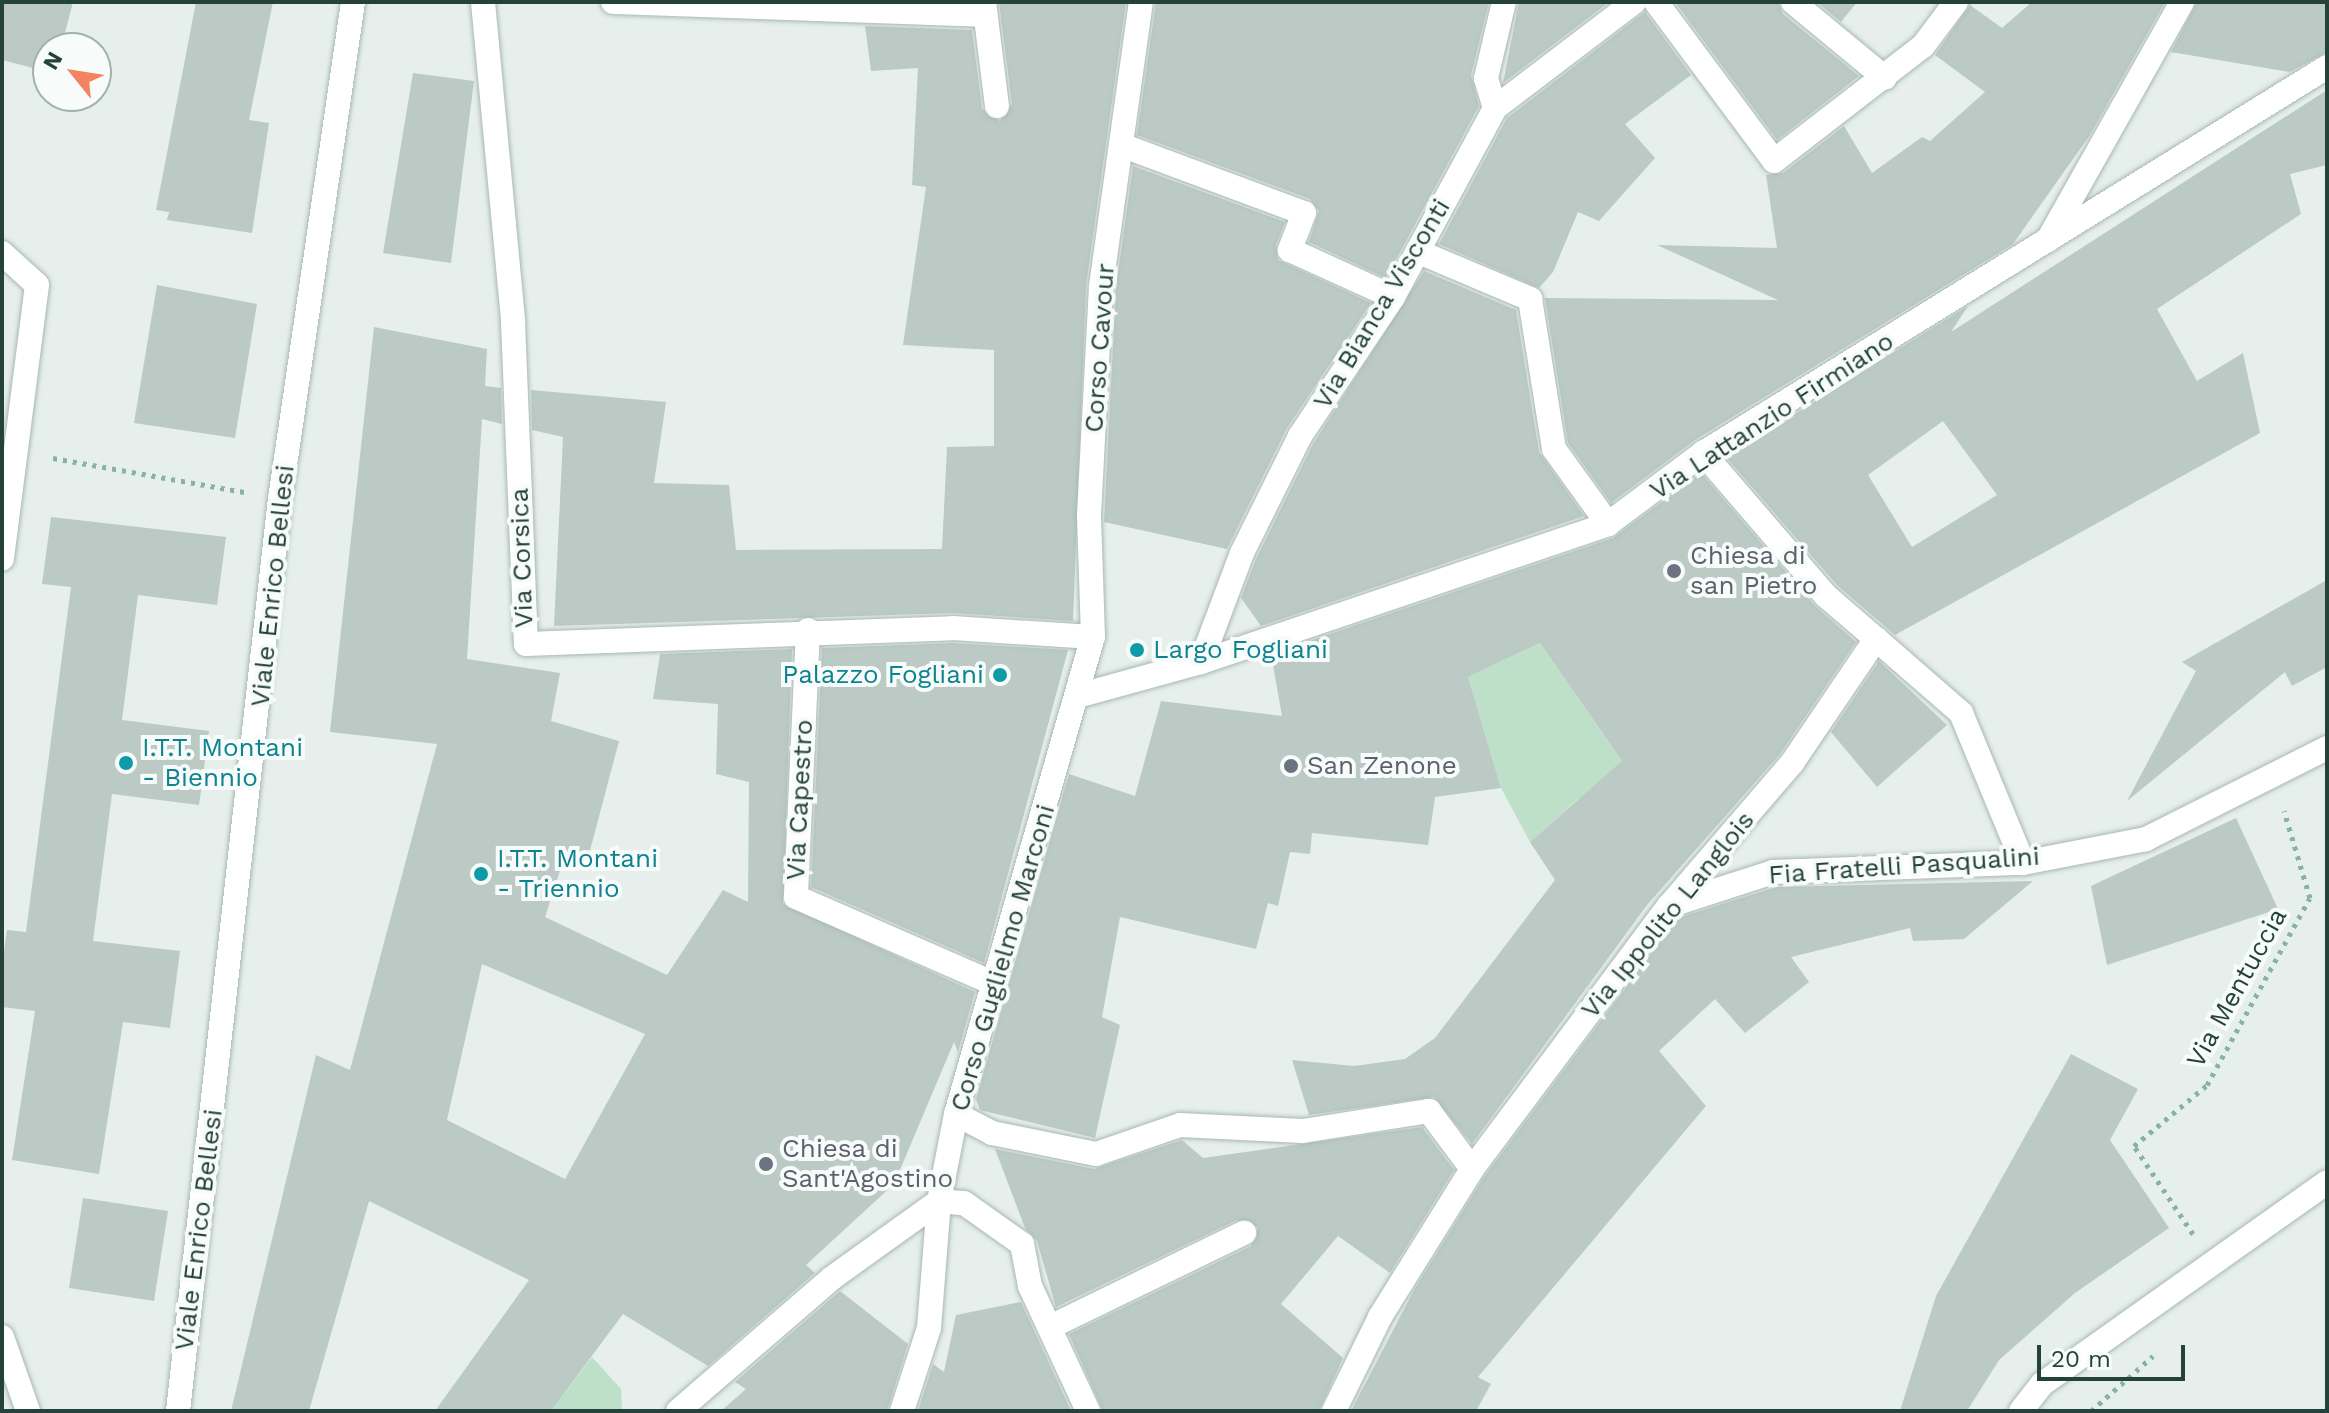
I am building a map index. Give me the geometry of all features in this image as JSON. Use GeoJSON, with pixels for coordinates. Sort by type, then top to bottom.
{"type":"FeatureCollection","features":[{"type":"Feature","properties":{"kind":"street","name":"Viale Enrico Bellesi"},"geometry":{"type":"LineString","coordinates":[[178,1411],[280,499],[353,2]]}},
{"type":"Feature","properties":{"kind":"street","name":"Via Corsica"},"geometry":{"type":"LineString","coordinates":[[483,2],[513,322],[526,644],[808,630],[953,628],[1093,637]]}},
{"type":"Feature","properties":{"kind":"street"},"geometry":{"type":"LineString","coordinates":[[613,2],[984,8],[997,106]]}},
{"type":"Feature","properties":{"kind":"street","name":"Corso Cavour"},"geometry":{"type":"LineString","coordinates":[[1081,695],[1093,637],[1089,515],[1101,286],[1141,2]]}},
{"type":"Feature","properties":{"kind":"street"},"geometry":{"type":"LineString","coordinates":[[1495,108],[1486,78],[1504,2]]}},
{"type":"Feature","properties":{"kind":"street","name":"Via Bianca Visconti"},"geometry":{"type":"LineString","coordinates":[[1201,662],[1242,553],[1300,436],[1393,297],[1495,108],[1634,2]]}},
{"type":"Feature","properties":{"kind":"street"},"geometry":{"type":"LineString","coordinates":[[1656,2],[1774,161],[1923,46],[1956,2]]}},
{"type":"Feature","properties":{"kind":"street"},"geometry":{"type":"LineString","coordinates":[[1793,2],[1885,78]]}},
{"type":"Feature","properties":{"kind":"street"},"geometry":{"type":"LineString","coordinates":[[2046,245],[2182,2]]}},
{"type":"Feature","properties":{"kind":"street","name":"Via Lattanzio Firmiano"},"geometry":{"type":"LineString","coordinates":[[1081,695],[1201,662],[1608,524],[1703,453],[2046,245],[2326,68]]}},
{"type":"Feature","properties":{"kind":"street"},"geometry":{"type":"LineString","coordinates":[[1121,145],[1304,213],[1290,250],[1393,297]]}},
{"type":"Feature","properties":{"kind":"street"},"geometry":{"type":"LineString","coordinates":[[1419,252],[1530,299],[1554,449],[1608,524]]}},
{"type":"Feature","properties":{"kind":"street"},"geometry":{"type":"LineString","coordinates":[[2,253],[37,285],[12,450],[2,559]]}},
{"type":"Feature","properties":{"kind":"street"},"geometry":{"type":"LineString","coordinates":[[1703,453],[1826,596],[1961,713],[2023,863]]}},
{"type":"Feature","properties":{"kind":"street","name":"Via Capestro"},"geometry":{"type":"LineString","coordinates":[[808,630],[796,897],[995,984]]}},
{"type":"Feature","properties":{"kind":"street","name":"Via Ippolito Langlois"},"geometry":{"type":"LineString","coordinates":[[1334,1411],[1380,1317],[1472,1169],[1669,906],[1792,763],[1876,639]]}},
{"type":"Feature","properties":{"kind":"street","name":"Corso Guglielmo Marconi"},"geometry":{"type":"LineString","coordinates":[[902,1411],[929,1328],[939,1201],[956,1114],[1081,695]]}},
{"type":"Feature","properties":{"kind":"street","name":"Fia Fratelli Pasqualini"},"geometry":{"type":"LineString","coordinates":[[1669,906],[1773,872],[2023,863],[2146,839],[2274,779],[2327,748]]}},
{"type":"Feature","properties":{"kind":"street"},"geometry":{"type":"LineString","coordinates":[[956,1114],[992,1133],[1096,1154],[1180,1125],[1303,1131],[1429,1111],[1472,1169]]}},
{"type":"Feature","properties":{"kind":"street"},"geometry":{"type":"LineString","coordinates":[[2021,1411],[2042,1384],[2327,1182]]}},
{"type":"Feature","properties":{"kind":"street"},"geometry":{"type":"LineString","coordinates":[[678,1411],[832,1278],[939,1201],[964,1203],[1022,1244],[1030,1286],[1088,1411]]}},
{"type":"Feature","properties":{"kind":"street"},"geometry":{"type":"LineString","coordinates":[[1050,1327],[1244,1233]]}},
{"type":"Feature","properties":{"kind":"street"},"geometry":{"type":"LineString","coordinates":[[2,1337],[28,1411]]}},
{"type":"Feature","properties":{"kind":"path"},"geometry":{"type":"LineString","coordinates":[[12,450],[280,499]]}},
{"type":"Feature","properties":{"kind":"path","name":"Via Mentuccia"},"geometry":{"type":"LineString","coordinates":[[2213,1262],[2134,1146],[2207,1085],[2310,898],[2274,779]]}},
{"type":"Feature","properties":{"kind":"green space"},"geometry":{"type":"Polygon","coordinates":[[[1540,643],[1644,793],[1578,799],[1530,842],[1501,788],[1468,677],[1540,643]]]}},
{"type":"Feature","properties":{"kind":"green space"},"geometry":{"type":"Polygon","coordinates":[[[592,1357],[621,1389],[622,1411],[551,1411],[592,1357]]]}},
{"type":"Feature","properties":{"kind":"building"},"geometry":{"type":"Polygon","coordinates":[[[2,2],[73,2],[65,32],[32,32],[32,68],[2,60],[2,2]]]}},
{"type":"Feature","properties":{"kind":"building"},"geometry":{"type":"Polygon","coordinates":[[[196,2],[273,2],[249,120],[269,123],[252,233],[167,220],[169,212],[156,210],[196,2]]]}},
{"type":"Feature","properties":{"kind":"building"},"geometry":{"type":"Polygon","coordinates":[[[999,2],[1126,2],[1086,285],[1073,621],[953,613],[554,626],[563,437],[532,430],[531,390],[666,402],[654,483],[729,485],[736,550],[942,549],[947,447],[994,446],[994,350],[903,345],[926,187],[912,185],[918,68],[871,71],[865,26],[972,30],[982,109],[1000,121],[1012,104],[999,2]]]}},
{"type":"Feature","properties":{"kind":"building"},"geometry":{"type":"Polygon","coordinates":[[[1156,2],[1489,2],[1471,75],[1479,106],[1386,278],[1309,242],[1319,211],[1310,199],[1137,135],[1156,2]]]}},
{"type":"Feature","properties":{"kind":"building"},"geometry":{"type":"Polygon","coordinates":[[[1519,2],[1609,2],[1503,83],[1519,2]]]}},
{"type":"Feature","properties":{"kind":"building"},"geometry":{"type":"Polygon","coordinates":[[[1675,2],[1778,2],[1783,14],[1859,76],[1777,140],[1675,2]]]}},
{"type":"Feature","properties":{"kind":"building"},"geometry":{"type":"Polygon","coordinates":[[[1817,2],[1857,2],[1841,22],[1817,2]]]}},
{"type":"Feature","properties":{"kind":"building"},"geometry":{"type":"Polygon","coordinates":[[[2032,2],[2165,2],[2090,135],[2013,244],[1695,440],[1611,503],[1568,443],[1545,298],[1778,300],[1657,245],[1777,248],[1766,175],[1783,173],[1844,126],[1872,173],[1922,137],[1930,141],[1985,92],[1935,55],[1970,5],[2002,28],[2032,2]]]}},
{"type":"Feature","properties":{"kind":"building"},"geometry":{"type":"Polygon","coordinates":[[[2197,2],[2327,2],[2327,52],[2290,72],[2171,52],[2197,2]]]}},
{"type":"Feature","properties":{"kind":"building"},"geometry":{"type":"Polygon","coordinates":[[[1645,12],[1691,75],[1625,124],[1655,158],[1599,221],[1578,212],[1553,272],[1539,288],[1439,244],[1507,118],[1645,12]]]}},
{"type":"Feature","properties":{"kind":"building"},"geometry":{"type":"Polygon","coordinates":[[[413,73],[474,81],[451,263],[383,253],[413,73]]]}},
{"type":"Feature","properties":{"kind":"building"},"geometry":{"type":"Polygon","coordinates":[[[2327,90],[2327,165],[2290,174],[2301,214],[2157,309],[2197,381],[2243,353],[2260,433],[1895,635],[1837,585],[1726,457],[1968,306],[1951,332],[2327,90]],[[1943,421],[1868,475],[1912,547],[1997,495],[1943,421]]]}},
{"type":"Feature","properties":{"kind":"building"},"geometry":{"type":"Polygon","coordinates":[[[1133,166],[1285,222],[1276,245],[1278,260],[1371,303],[1287,428],[1227,549],[1104,522],[1116,287],[1133,166]]]}},
{"type":"Feature","properties":{"kind":"building"},"geometry":{"type":"Polygon","coordinates":[[[1424,271],[1516,310],[1539,452],[1584,516],[1261,626],[1241,598],[1256,559],[1313,444],[1424,271]]]}},
{"type":"Feature","properties":{"kind":"building"},"geometry":{"type":"Polygon","coordinates":[[[157,285],[257,304],[235,438],[134,423],[157,285]]]}},
{"type":"Feature","properties":{"kind":"building","name":"I.T.T. Montani - Triennio"},"geometry":{"type":"Polygon","coordinates":[[[374,327],[487,349],[485,386],[501,388],[502,424],[482,419],[467,659],[560,673],[551,721],[619,741],[588,858],[566,852],[545,917],[667,975],[723,890],[748,902],[749,782],[716,774],[718,704],[653,699],[660,654],[792,649],[783,904],[975,992],[958,1052],[954,1042],[894,1184],[806,1265],[815,1273],[708,1366],[623,1314],[551,1411],[435,1411],[529,1280],[369,1201],[309,1411],[231,1411],[316,1055],[350,1070],[437,744],[330,732],[374,327]],[[482,964],[447,1120],[565,1179],[645,1034],[482,964]]]}},
{"type":"Feature","properties":{"kind":"building"},"geometry":{"type":"Polygon","coordinates":[[[1701,473],[1815,606],[1856,642],[1780,754],[1647,905],[1472,1144],[1434,1097],[1309,1115],[1292,1060],[1354,1066],[1405,1059],[1435,1038],[1555,880],[1530,842],[1622,761],[1540,643],[1468,677],[1501,788],[1435,797],[1428,845],[1312,833],[1310,854],[1290,852],[1278,906],[1268,903],[1256,949],[1120,917],[1102,1017],[1120,1025],[1095,1138],[980,1110],[976,1099],[1069,774],[1135,796],[1161,701],[1282,716],[1271,654],[1613,538],[1701,473]]]}},
{"type":"Feature","properties":{"kind":"building","name":"I.T.T. Montani - Biennio"},"geometry":{"type":"Polygon","coordinates":[[[51,517],[226,537],[217,605],[138,595],[122,720],[209,731],[199,805],[112,794],[93,941],[180,951],[170,1028],[123,1022],[99,1174],[12,1160],[35,1011],[2,1007],[2,966],[7,930],[26,932],[71,587],[42,584],[51,517]]]}},
{"type":"Feature","properties":{"kind":"building"},"geometry":{"type":"Polygon","coordinates":[[[2327,580],[2327,667],[2292,686],[2285,672],[2127,801],[2196,671],[2182,662],[2327,580]]]}},
{"type":"Feature","properties":{"kind":"building"},"geometry":{"type":"Polygon","coordinates":[[[953,643],[1068,650],[984,963],[811,887],[822,648],[953,643]]]}},
{"type":"Feature","properties":{"kind":"building"},"geometry":{"type":"Polygon","coordinates":[[[1879,661],[1947,725],[1877,787],[1831,732],[1879,661]]]}},
{"type":"Feature","properties":{"kind":"building"},"geometry":{"type":"Polygon","coordinates":[[[2236,818],[2278,909],[2107,965],[2091,886],[2236,818]]]}},
{"type":"Feature","properties":{"kind":"building"},"geometry":{"type":"Polygon","coordinates":[[[2033,881],[1964,939],[1913,941],[1910,928],[1791,957],[1809,982],[1745,1033],[1715,999],[1659,1051],[1706,1106],[1478,1377],[1491,1384],[1476,1411],[1351,1411],[1414,1290],[1484,1177],[1678,918],[1776,887],[2033,881]]]}},
{"type":"Feature","properties":{"kind":"building"},"geometry":{"type":"Polygon","coordinates":[[[2071,1054],[2138,1089],[2110,1140],[2169,1228],[2075,1293],[1999,1360],[1967,1411],[1900,1411],[1936,1296],[2071,1054]]]}},
{"type":"Feature","properties":{"kind":"building"},"geometry":{"type":"Polygon","coordinates":[[[1422,1127],[1454,1170],[1390,1273],[1338,1236],[1281,1304],[1343,1358],[1319,1411],[1103,1411],[1069,1334],[1251,1246],[1258,1227],[1237,1220],[1056,1307],[1037,1241],[1025,1228],[995,1149],[1094,1169],[1182,1140],[1203,1158],[1422,1127]]]}},
{"type":"Feature","properties":{"kind":"building"},"geometry":{"type":"Polygon","coordinates":[[[83,1198],[168,1211],[154,1301],[69,1288],[83,1198]]]}},
{"type":"Feature","properties":{"kind":"building"},"geometry":{"type":"Polygon","coordinates":[[[840,1291],[908,1344],[887,1411],[721,1411],[746,1389],[735,1382],[840,1291]]]}},
{"type":"Feature","properties":{"kind":"building"},"geometry":{"type":"Polygon","coordinates":[[[1021,1302],[1071,1411],[918,1411],[933,1364],[944,1372],[956,1315],[1021,1302]]]}},
{"type":"Feature","properties":{"kind":"place","name":"Chiesa di san Pietro"},"geometry":{"type":"Point","coordinates":[1674,571]}},
{"type":"Feature","properties":{"kind":"place","name":"Largo Fogliani"},"geometry":{"type":"Point","coordinates":[1137,650]}},
{"type":"Feature","properties":{"kind":"place","name":"Palazzo Fogliani"},"geometry":{"type":"Point","coordinates":[1000,675]}},
{"type":"Feature","properties":{"kind":"place","name":"I.T.T. Montani - Biennio"},"geometry":{"type":"Point","coordinates":[126,763]}},
{"type":"Feature","properties":{"kind":"place","name":"San Zenone"},"geometry":{"type":"Point","coordinates":[1291,766]}},
{"type":"Feature","properties":{"kind":"place","name":"I.T.T. Montani - Triennio"},"geometry":{"type":"Point","coordinates":[481,874]}},
{"type":"Feature","properties":{"kind":"place","name":"Chiesa di Sant'Agostino"},"geometry":{"type":"Point","coordinates":[766,1164]}}]}
